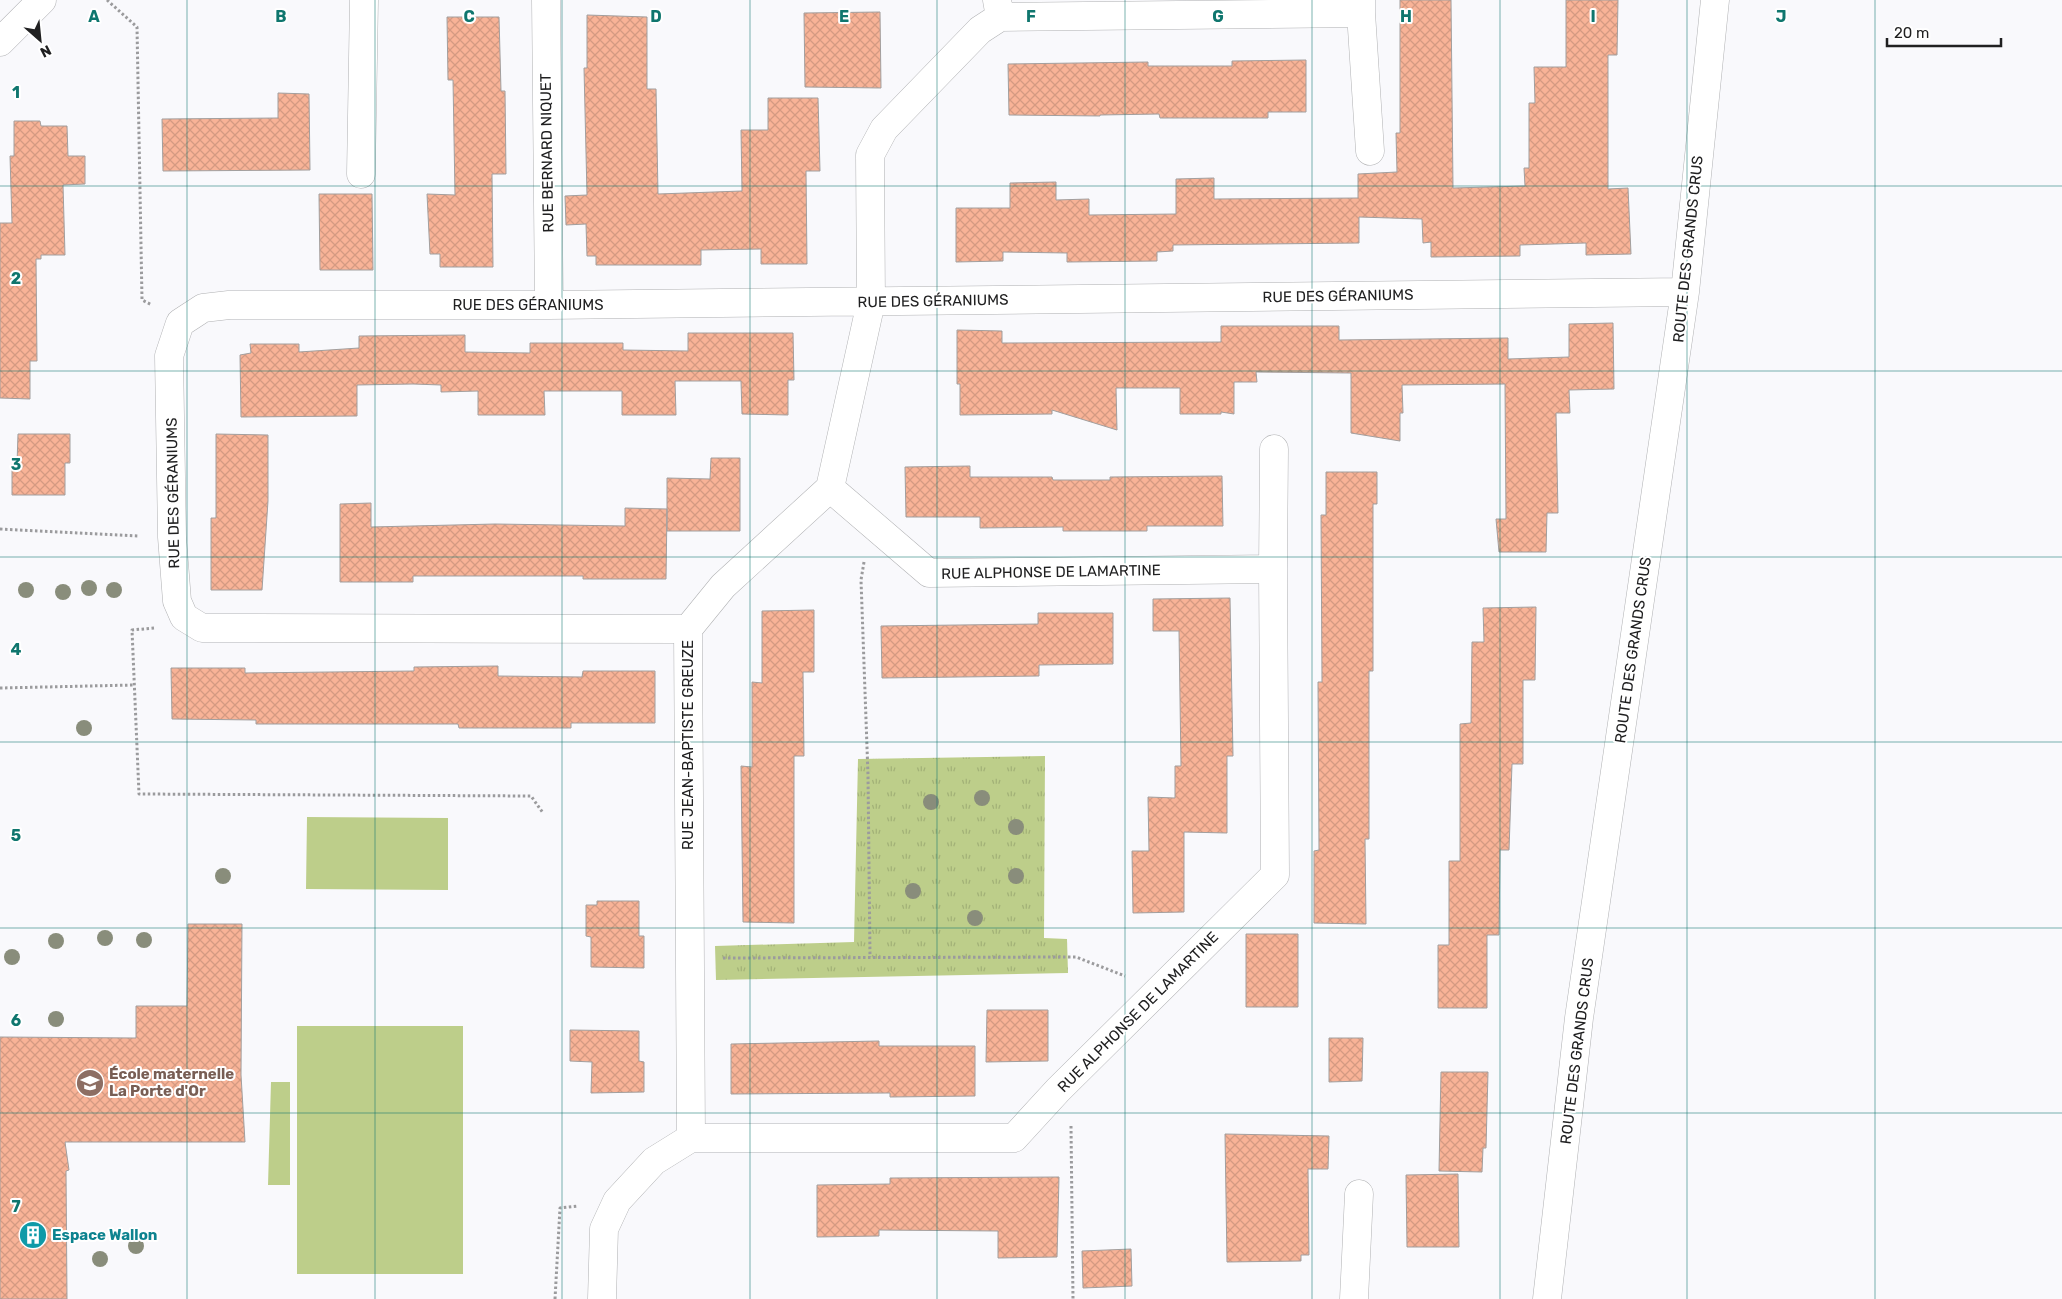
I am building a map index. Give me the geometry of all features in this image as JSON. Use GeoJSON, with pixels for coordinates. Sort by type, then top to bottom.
{"type":"FeatureCollection","features":[{"type":"Feature","properties":{"kind":"street"},"geometry":{"type":"LineString","coordinates":[[361,174],[364,0]]}},
{"type":"Feature","properties":{"kind":"street","name":"RUE BERNARD NIQUET"},"geometry":{"type":"LineString","coordinates":[[546,0],[549,305]]}},
{"type":"Feature","properties":{"kind":"street","name":"ROUTE DES GRANDS CRUS"},"geometry":{"type":"LineString","coordinates":[[1547,1299],[1579,1018],[1685,292],[1715,0]]}},
{"type":"Feature","properties":{"kind":"street"},"geometry":{"type":"LineString","coordinates":[[0,42],[35,2]]}},
{"type":"Feature","properties":{"kind":"street"},"geometry":{"type":"LineString","coordinates":[[830,488],[871,302],[870,155],[884,129],[999,8],[1361,6],[1370,151]]}},
{"type":"Feature","properties":{"kind":"street","name":"RUE DES GÉRANIUMS"},"geometry":{"type":"LineString","coordinates":[[184,616],[177,601],[172,537],[169,356],[180,323],[203,308],[230,304],[549,305],[1685,292]]}},
{"type":"Feature","properties":{"kind":"street","name":"RUE ALPHONSE DE LAMARTINE"},"geometry":{"type":"LineString","coordinates":[[691,1138],[1014,1138],[1058,1090],[1275,876],[1274,449]]}},
{"type":"Feature","properties":{"kind":"street","name":"RUE ALPHONSE DE LAMARTINE"},"geometry":{"type":"LineString","coordinates":[[830,488],[929,573],[1273,569]]}},
{"type":"Feature","properties":{"kind":"street","name":"RUE JEAN-BAPTISTE GREUZE"},"geometry":{"type":"LineString","coordinates":[[691,1138],[688,629],[723,586],[830,488]]}},
{"type":"Feature","properties":{"kind":"street"},"geometry":{"type":"LineString","coordinates":[[184,616],[202,628],[688,629]]}},
{"type":"Feature","properties":{"kind":"street"},"geometry":{"type":"LineString","coordinates":[[602,1299],[604,1229],[616,1200],[654,1161],[691,1138]]}},
{"type":"Feature","properties":{"kind":"street"},"geometry":{"type":"LineString","coordinates":[[1354,1299],[1359,1194]]}},
{"type":"Feature","properties":{"kind":"path"},"geometry":{"type":"LineString","coordinates":[[107,0],[137,27],[142,300],[180,323]]}},
{"type":"Feature","properties":{"kind":"path"},"geometry":{"type":"LineString","coordinates":[[870,522],[861,580],[868,775],[870,957]]}},
{"type":"Feature","properties":{"kind":"path"},"geometry":{"type":"LineString","coordinates":[[0,529],[172,537]]}},
{"type":"Feature","properties":{"kind":"path"},"geometry":{"type":"LineString","coordinates":[[184,616],[157,628],[132,630],[139,794],[531,796],[543,813]]}},
{"type":"Feature","properties":{"kind":"path"},"geometry":{"type":"LineString","coordinates":[[0,688],[134,685]]}},
{"type":"Feature","properties":{"kind":"path"},"geometry":{"type":"LineString","coordinates":[[690,959],[1076,957],[1160,990]]}},
{"type":"Feature","properties":{"kind":"path"},"geometry":{"type":"LineString","coordinates":[[1058,1090],[1070,1119],[1073,1299]]}},
{"type":"Feature","properties":{"kind":"green space"},"geometry":{"type":"Polygon","coordinates":[[[1045,756],[1044,938],[1067,939],[1068,973],[716,980],[715,946],[854,942],[858,759],[1045,756]]]}},
{"type":"Feature","properties":{"kind":"green space"},"geometry":{"type":"Polygon","coordinates":[[[307,817],[448,818],[448,890],[306,889],[307,817]]]}},
{"type":"Feature","properties":{"kind":"green space"},"geometry":{"type":"Polygon","coordinates":[[[297,1026],[463,1026],[463,1274],[297,1274],[297,1026]]]}},
{"type":"Feature","properties":{"kind":"green space"},"geometry":{"type":"Polygon","coordinates":[[[271,1082],[290,1082],[290,1185],[268,1185],[271,1082]]]}},
{"type":"Feature","properties":{"kind":"building"},"geometry":{"type":"Polygon","coordinates":[[[1400,0],[1451,0],[1453,188],[1525,186],[1524,168],[1529,168],[1529,103],[1535,103],[1534,67],[1566,67],[1566,0],[1618,0],[1617,55],[1608,55],[1608,189],[1628,188],[1631,254],[1586,255],[1586,243],[1520,245],[1520,256],[1431,257],[1431,242],[1423,243],[1422,219],[1359,217],[1359,243],[1173,245],[1173,251],[1157,252],[1157,261],[1067,262],[1067,253],[1003,252],[1003,261],[956,262],[956,208],[1010,208],[1010,183],[1056,182],[1056,200],[1089,199],[1089,215],[1176,214],[1176,179],[1214,178],[1214,199],[1358,198],[1358,174],[1397,172],[1396,133],[1400,133],[1400,0]]]}},
{"type":"Feature","properties":{"kind":"building"},"geometry":{"type":"Polygon","coordinates":[[[880,12],[881,88],[805,87],[804,13],[880,12]]]}},
{"type":"Feature","properties":{"kind":"building"},"geometry":{"type":"Polygon","coordinates":[[[587,15],[647,17],[647,89],[656,89],[658,194],[742,191],[741,130],[768,130],[768,98],[818,98],[820,171],[806,171],[807,264],[761,264],[761,249],[701,250],[701,265],[596,265],[596,256],[587,256],[586,224],[566,225],[565,196],[587,195],[584,68],[587,68],[587,15]]]}},
{"type":"Feature","properties":{"kind":"building"},"geometry":{"type":"Polygon","coordinates":[[[447,17],[499,17],[501,91],[505,91],[506,174],[492,174],[493,267],[440,267],[440,254],[430,254],[427,194],[455,195],[453,80],[448,80],[447,17]]]}},
{"type":"Feature","properties":{"kind":"building"},"geometry":{"type":"Polygon","coordinates":[[[1306,60],[1306,112],[1268,112],[1268,118],[1160,118],[1159,114],[1100,116],[1009,115],[1008,64],[1148,62],[1148,66],[1232,66],[1232,61],[1306,60]]]}},
{"type":"Feature","properties":{"kind":"building"},"geometry":{"type":"Polygon","coordinates":[[[278,93],[309,94],[310,170],[163,171],[162,119],[278,118],[278,93]]]}},
{"type":"Feature","properties":{"kind":"building"},"geometry":{"type":"Polygon","coordinates":[[[14,121],[40,121],[41,126],[67,126],[68,156],[85,156],[85,184],[63,185],[65,255],[41,255],[41,259],[36,259],[37,361],[30,361],[30,399],[0,398],[0,223],[12,223],[10,156],[14,156],[14,121]]]}},
{"type":"Feature","properties":{"kind":"building"},"geometry":{"type":"Polygon","coordinates":[[[319,194],[372,194],[373,270],[320,270],[319,194]]]}},
{"type":"Feature","properties":{"kind":"building"},"geometry":{"type":"Polygon","coordinates":[[[1613,323],[1614,389],[1569,390],[1570,413],[1556,413],[1558,513],[1547,513],[1546,552],[1499,552],[1496,519],[1506,519],[1505,384],[1402,385],[1403,413],[1400,413],[1400,441],[1351,433],[1351,373],[1256,372],[1257,382],[1234,382],[1234,414],[1221,412],[1221,414],[1180,414],[1180,388],[1116,388],[1117,430],[1052,410],[1052,414],[960,415],[960,384],[957,384],[957,330],[1002,331],[1002,343],[1221,342],[1221,326],[1339,326],[1339,340],[1508,338],[1508,359],[1569,357],[1569,324],[1613,323]]]}},
{"type":"Feature","properties":{"kind":"building"},"geometry":{"type":"Polygon","coordinates":[[[688,333],[793,333],[794,380],[788,380],[788,415],[742,414],[741,381],[675,381],[676,415],[622,415],[622,391],[544,391],[545,415],[478,415],[478,391],[441,392],[441,385],[413,384],[357,385],[357,416],[241,417],[240,355],[251,353],[250,344],[299,344],[299,352],[359,348],[359,336],[465,335],[465,352],[530,353],[530,343],[623,343],[623,350],[688,351],[688,333]]]}},
{"type":"Feature","properties":{"kind":"building"},"geometry":{"type":"Polygon","coordinates":[[[18,434],[70,434],[70,463],[65,463],[65,495],[12,495],[12,464],[17,464],[18,434]]]}},
{"type":"Feature","properties":{"kind":"building"},"geometry":{"type":"Polygon","coordinates":[[[216,434],[268,435],[268,501],[262,590],[211,590],[211,518],[216,518],[216,434]]]}},
{"type":"Feature","properties":{"kind":"building"},"geometry":{"type":"Polygon","coordinates":[[[711,458],[740,458],[740,531],[667,531],[667,478],[710,479],[711,458]]]}},
{"type":"Feature","properties":{"kind":"building"},"geometry":{"type":"Polygon","coordinates":[[[970,466],[970,477],[1052,477],[1053,480],[1110,480],[1110,477],[1222,476],[1223,526],[1147,526],[1147,531],[1063,531],[1063,527],[980,528],[980,517],[906,517],[905,467],[970,466]]]}},
{"type":"Feature","properties":{"kind":"building"},"geometry":{"type":"Polygon","coordinates":[[[1326,472],[1377,472],[1377,504],[1373,504],[1373,671],[1369,671],[1369,839],[1365,839],[1366,924],[1314,923],[1314,851],[1319,850],[1318,682],[1322,682],[1321,515],[1326,515],[1326,472]]]}},
{"type":"Feature","properties":{"kind":"building"},"geometry":{"type":"Polygon","coordinates":[[[371,503],[371,527],[495,524],[625,526],[625,508],[667,509],[666,579],[583,579],[583,576],[413,576],[413,582],[340,582],[340,504],[371,503]]]}},
{"type":"Feature","properties":{"kind":"building"},"geometry":{"type":"Polygon","coordinates":[[[1230,598],[1233,756],[1227,756],[1227,833],[1184,832],[1184,912],[1133,913],[1132,851],[1149,851],[1148,797],[1175,798],[1175,766],[1181,766],[1179,631],[1153,631],[1153,599],[1230,598]]]}},
{"type":"Feature","properties":{"kind":"building"},"geometry":{"type":"Polygon","coordinates":[[[1536,607],[1535,680],[1523,680],[1523,764],[1512,764],[1509,850],[1500,850],[1499,935],[1487,935],[1487,1008],[1438,1008],[1438,945],[1449,945],[1449,861],[1460,861],[1460,724],[1471,723],[1472,642],[1484,642],[1483,608],[1536,607]]]}},
{"type":"Feature","properties":{"kind":"building"},"geometry":{"type":"Polygon","coordinates":[[[814,610],[814,672],[803,672],[804,756],[794,756],[794,923],[743,922],[741,766],[752,767],[752,682],[762,683],[762,611],[814,610]]]}},
{"type":"Feature","properties":{"kind":"building"},"geometry":{"type":"Polygon","coordinates":[[[1038,613],[1113,613],[1113,664],[1039,665],[1039,676],[882,678],[881,626],[1038,624],[1038,613]]]}},
{"type":"Feature","properties":{"kind":"building"},"geometry":{"type":"Polygon","coordinates":[[[498,666],[498,676],[582,677],[583,671],[655,671],[655,723],[571,723],[571,728],[459,728],[458,724],[256,724],[256,720],[172,719],[171,668],[245,668],[245,673],[414,671],[414,667],[498,666]]]}},
{"type":"Feature","properties":{"kind":"building"},"geometry":{"type":"Polygon","coordinates":[[[597,901],[639,901],[639,936],[644,936],[644,968],[591,967],[591,937],[586,936],[586,905],[597,905],[597,901]]]}},
{"type":"Feature","properties":{"kind":"building"},"geometry":{"type":"Polygon","coordinates":[[[188,924],[242,924],[241,1075],[245,1142],[65,1142],[69,1170],[66,1171],[67,1299],[0,1299],[0,1037],[136,1038],[136,1006],[187,1006],[188,924]]]}},
{"type":"Feature","properties":{"kind":"building"},"geometry":{"type":"Polygon","coordinates":[[[1246,934],[1298,934],[1298,1007],[1246,1007],[1246,934]]]}},
{"type":"Feature","properties":{"kind":"building"},"geometry":{"type":"Polygon","coordinates":[[[987,1010],[1048,1010],[1048,1061],[986,1062],[987,1010]]]}},
{"type":"Feature","properties":{"kind":"building"},"geometry":{"type":"Polygon","coordinates":[[[570,1030],[639,1031],[639,1061],[644,1062],[644,1092],[591,1093],[592,1062],[570,1061],[570,1030]]]}},
{"type":"Feature","properties":{"kind":"building"},"geometry":{"type":"Polygon","coordinates":[[[1329,1038],[1363,1038],[1362,1081],[1329,1082],[1329,1038]]]}},
{"type":"Feature","properties":{"kind":"building"},"geometry":{"type":"Polygon","coordinates":[[[879,1041],[879,1046],[975,1046],[975,1096],[890,1097],[890,1093],[731,1094],[731,1044],[879,1041]]]}},
{"type":"Feature","properties":{"kind":"building"},"geometry":{"type":"Polygon","coordinates":[[[1441,1072],[1488,1072],[1486,1148],[1483,1148],[1482,1172],[1439,1171],[1441,1072]]]}},
{"type":"Feature","properties":{"kind":"building"},"geometry":{"type":"Polygon","coordinates":[[[1225,1134],[1329,1136],[1328,1169],[1308,1169],[1309,1255],[1301,1255],[1301,1261],[1227,1262],[1225,1134]]]}},
{"type":"Feature","properties":{"kind":"building"},"geometry":{"type":"Polygon","coordinates":[[[1458,1174],[1459,1247],[1407,1247],[1406,1175],[1458,1174]]]}},
{"type":"Feature","properties":{"kind":"building"},"geometry":{"type":"Polygon","coordinates":[[[1059,1177],[1057,1257],[998,1258],[998,1231],[879,1230],[879,1236],[817,1237],[817,1185],[890,1184],[890,1178],[1059,1177]]]}},
{"type":"Feature","properties":{"kind":"building"},"geometry":{"type":"Polygon","coordinates":[[[1131,1249],[1132,1286],[1083,1288],[1082,1251],[1131,1249]]]}},
{"type":"Feature","properties":{"kind":"place","name":"École maternelle La Porte d'Or"},"geometry":{"type":"Point","coordinates":[90,1083]}},
{"type":"Feature","properties":{"kind":"place","name":"Espace Wallon"},"geometry":{"type":"Point","coordinates":[33,1235]}}]}
